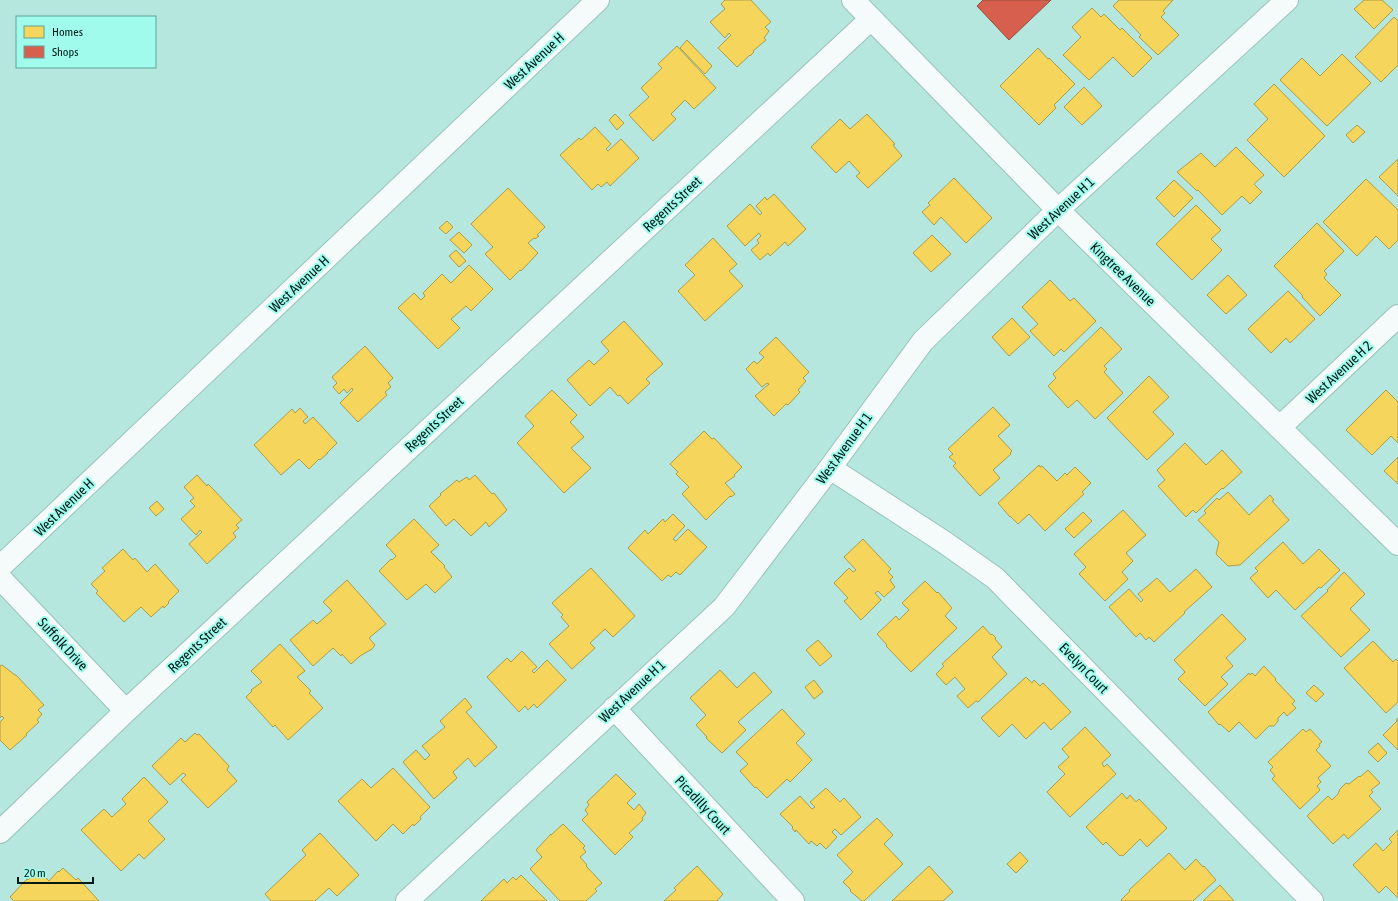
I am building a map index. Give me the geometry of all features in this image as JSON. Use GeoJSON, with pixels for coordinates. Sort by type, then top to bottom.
{"type":"FeatureCollection","features":[{"type":"Feature","properties":{"kind":"street","name":"West Avenue H"},"geometry":{"type":"LineString","coordinates":[[0,567],[598,0]]}},
{"type":"Feature","properties":{"kind":"street","name":"Kingtree Avenue"},"geometry":{"type":"LineString","coordinates":[[853,0],[1058,210],[1398,544]]}},
{"type":"Feature","properties":{"kind":"street","name":"West Avenue H 1"},"geometry":{"type":"LineString","coordinates":[[407,901],[724,607],[830,468],[923,341],[1058,210],[1288,0]]}},
{"type":"Feature","properties":{"kind":"street","name":"Regents Street"},"geometry":{"type":"LineString","coordinates":[[0,832],[126,711],[870,19]]}},
{"type":"Feature","properties":{"kind":"street","name":"West Avenue H 2"},"geometry":{"type":"LineString","coordinates":[[1280,427],[1398,316]]}},
{"type":"Feature","properties":{"kind":"street","name":"Evelyn Court"},"geometry":{"type":"LineString","coordinates":[[830,468],[944,542],[996,578],[1312,901]]}},
{"type":"Feature","properties":{"kind":"street","name":"Suffolk Drive"},"geometry":{"type":"LineString","coordinates":[[0,578],[126,711]]}},
{"type":"Feature","properties":{"kind":"street","name":"Picadilly Court"},"geometry":{"type":"LineString","coordinates":[[614,708],[793,901]]}},
{"type":"Feature","properties":{"kind":"building: Homes"},"geometry":{"type":"Polygon","coordinates":[[[725,0],[751,0],[771,22],[765,27],[769,31],[764,38],[766,40],[737,67],[718,48],[731,35],[729,33],[725,38],[710,22],[725,9],[721,4],[725,0]]]}},
{"type":"Feature","properties":{"kind":"building: Homes"},"geometry":{"type":"Polygon","coordinates":[[[1119,0],[1173,0],[1163,11],[1165,13],[1161,17],[1179,35],[1158,55],[1139,37],[1141,35],[1113,6],[1119,0]]]}},
{"type":"Feature","properties":{"kind":"building: Homes"},"geometry":{"type":"Polygon","coordinates":[[[1364,0],[1382,0],[1393,10],[1374,29],[1354,9],[1364,0]]]}},
{"type":"Feature","properties":{"kind":"building: Homes"},"geometry":{"type":"Polygon","coordinates":[[[1092,8],[1101,17],[1104,14],[1120,30],[1122,28],[1152,58],[1133,77],[1113,57],[1089,80],[1063,55],[1081,37],[1072,27],[1092,8]]]}},
{"type":"Feature","properties":{"kind":"building: Homes"},"geometry":{"type":"Polygon","coordinates":[[[1394,17],[1398,21],[1398,65],[1381,82],[1355,57],[1394,17]]]}},
{"type":"Feature","properties":{"kind":"building: Homes"},"geometry":{"type":"Polygon","coordinates":[[[687,40],[712,66],[705,74],[680,48],[687,40]]]}},
{"type":"Feature","properties":{"kind":"building: Homes"},"geometry":{"type":"Polygon","coordinates":[[[677,46],[716,88],[694,109],[685,100],[671,114],[676,119],[653,141],[629,115],[649,97],[641,88],[662,68],[658,64],[677,46]]]}},
{"type":"Feature","properties":{"kind":"building: Homes"},"geometry":{"type":"Polygon","coordinates":[[[1038,48],[1075,84],[1054,105],[1056,108],[1039,125],[1000,86],[1038,48]]]}},
{"type":"Feature","properties":{"kind":"building: Homes"},"geometry":{"type":"Polygon","coordinates":[[[1342,54],[1371,83],[1327,126],[1280,80],[1302,58],[1320,76],[1342,54]]]}},
{"type":"Feature","properties":{"kind":"building: Homes"},"geometry":{"type":"Polygon","coordinates":[[[1274,84],[1325,136],[1284,177],[1247,140],[1268,119],[1254,104],[1274,84]]]}},
{"type":"Feature","properties":{"kind":"building: Homes"},"geometry":{"type":"Polygon","coordinates":[[[1084,87],[1102,106],[1082,125],[1064,107],[1084,87]]]}},
{"type":"Feature","properties":{"kind":"building: Homes"},"geometry":{"type":"Polygon","coordinates":[[[615,114],[624,123],[617,130],[609,120],[615,114]]]}},
{"type":"Feature","properties":{"kind":"building: Homes"},"geometry":{"type":"Polygon","coordinates":[[[867,114],[895,144],[893,145],[902,156],[868,188],[856,176],[860,173],[849,161],[836,173],[811,147],[840,119],[850,129],[867,114]]]}},
{"type":"Feature","properties":{"kind":"building: Homes"},"geometry":{"type":"Polygon","coordinates":[[[1357,125],[1365,132],[1353,143],[1346,135],[1357,125]]]}},
{"type":"Feature","properties":{"kind":"building: Homes"},"geometry":{"type":"Polygon","coordinates":[[[595,127],[611,144],[606,149],[608,151],[621,139],[639,158],[610,186],[607,182],[601,187],[598,184],[592,190],[560,155],[579,138],[581,140],[595,127]]]}},
{"type":"Feature","properties":{"kind":"building: Homes"},"geometry":{"type":"Polygon","coordinates":[[[1236,147],[1264,175],[1254,184],[1262,192],[1250,204],[1242,196],[1222,215],[1198,190],[1197,191],[1177,172],[1201,153],[1215,167],[1236,147]]]}},
{"type":"Feature","properties":{"kind":"building: Homes"},"geometry":{"type":"Polygon","coordinates":[[[1398,159],[1398,196],[1379,177],[1398,159]]]}},
{"type":"Feature","properties":{"kind":"building: Homes"},"geometry":{"type":"Polygon","coordinates":[[[954,178],[992,218],[966,243],[941,217],[934,225],[922,212],[930,205],[928,203],[954,178]]]}},
{"type":"Feature","properties":{"kind":"building: Homes"},"geometry":{"type":"Polygon","coordinates":[[[1366,179],[1398,210],[1398,240],[1389,249],[1376,236],[1357,256],[1323,222],[1366,179]]]}},
{"type":"Feature","properties":{"kind":"building: Homes"},"geometry":{"type":"Polygon","coordinates":[[[1174,180],[1193,198],[1174,217],[1156,198],[1174,180]]]}},
{"type":"Feature","properties":{"kind":"building: Homes"},"geometry":{"type":"Polygon","coordinates":[[[508,188],[545,227],[537,235],[539,236],[528,243],[538,253],[510,280],[485,254],[493,247],[471,224],[508,188]]]}},
{"type":"Feature","properties":{"kind":"building: Homes"},"geometry":{"type":"Polygon","coordinates":[[[774,194],[806,229],[788,246],[785,242],[770,256],[768,253],[760,260],[751,250],[759,243],[757,240],[761,236],[759,233],[745,246],[727,226],[750,204],[760,215],[762,213],[756,206],[765,197],[767,200],[774,194]]]}},
{"type":"Feature","properties":{"kind":"building: Homes"},"geometry":{"type":"Polygon","coordinates":[[[1196,205],[1221,230],[1211,239],[1222,250],[1192,280],[1156,244],[1196,205]]]}},
{"type":"Feature","properties":{"kind":"building: Homes"},"geometry":{"type":"Polygon","coordinates":[[[447,221],[453,227],[446,234],[439,228],[447,221]]]}},
{"type":"Feature","properties":{"kind":"building: Homes"},"geometry":{"type":"Polygon","coordinates":[[[1317,223],[1344,251],[1324,271],[1327,274],[1324,278],[1341,295],[1320,316],[1274,266],[1317,223]]]}},
{"type":"Feature","properties":{"kind":"building: Homes"},"geometry":{"type":"Polygon","coordinates":[[[459,232],[472,245],[464,253],[450,240],[459,232]]]}},
{"type":"Feature","properties":{"kind":"building: Homes"},"geometry":{"type":"Polygon","coordinates":[[[932,235],[951,254],[931,272],[913,253],[932,235]]]}},
{"type":"Feature","properties":{"kind":"building: Homes"},"geometry":{"type":"Polygon","coordinates":[[[713,238],[737,264],[729,271],[743,286],[705,321],[678,291],[695,275],[685,265],[713,238]]]}},
{"type":"Feature","properties":{"kind":"building: Homes"},"geometry":{"type":"Polygon","coordinates":[[[456,250],[466,261],[459,267],[449,256],[456,250]]]}},
{"type":"Feature","properties":{"kind":"building: Homes"},"geometry":{"type":"Polygon","coordinates":[[[469,265],[493,289],[471,311],[466,306],[451,319],[460,328],[438,349],[398,308],[414,293],[421,300],[425,296],[423,293],[442,274],[451,283],[469,265]]]}},
{"type":"Feature","properties":{"kind":"building: Homes"},"geometry":{"type":"Polygon","coordinates":[[[1228,275],[1247,295],[1226,314],[1207,295],[1228,275]]]}},
{"type":"Feature","properties":{"kind":"building: Homes"},"geometry":{"type":"Polygon","coordinates":[[[1050,280],[1070,301],[1074,298],[1096,321],[1064,352],[1061,349],[1054,356],[1030,331],[1038,324],[1022,307],[1050,280]]]}},
{"type":"Feature","properties":{"kind":"building: Homes"},"geometry":{"type":"Polygon","coordinates":[[[1288,291],[1315,319],[1290,343],[1286,338],[1271,353],[1248,329],[1288,291]]]}},
{"type":"Feature","properties":{"kind":"building: Homes"},"geometry":{"type":"Polygon","coordinates":[[[1012,318],[1030,337],[1009,356],[992,337],[1012,318]]]}},
{"type":"Feature","properties":{"kind":"building: Homes"},"geometry":{"type":"Polygon","coordinates":[[[624,321],[663,364],[646,379],[650,383],[628,404],[610,387],[590,406],[567,380],[589,360],[594,365],[609,351],[601,342],[624,321]]]}},
{"type":"Feature","properties":{"kind":"building: Homes"},"geometry":{"type":"Polygon","coordinates":[[[1101,327],[1122,349],[1104,366],[1107,369],[1104,372],[1123,393],[1095,419],[1077,400],[1068,408],[1048,386],[1056,378],[1053,374],[1101,327]]]}},
{"type":"Feature","properties":{"kind":"building: Homes"},"geometry":{"type":"Polygon","coordinates":[[[776,337],[809,372],[803,378],[806,381],[798,390],[800,392],[788,405],[786,404],[774,416],[755,396],[769,384],[767,383],[762,387],[746,369],[754,361],[757,364],[764,357],[759,353],[776,337]]]}},
{"type":"Feature","properties":{"kind":"building: Homes"},"geometry":{"type":"Polygon","coordinates":[[[365,346],[393,378],[388,383],[391,387],[385,392],[387,395],[358,422],[340,403],[353,390],[352,388],[347,393],[344,389],[339,394],[333,387],[337,383],[332,377],[365,346]]]}},
{"type":"Feature","properties":{"kind":"building: Homes"},"geometry":{"type":"Polygon","coordinates":[[[1149,376],[1169,397],[1153,412],[1174,434],[1147,460],[1107,418],[1149,376]]]}},
{"type":"Feature","properties":{"kind":"building: Homes"},"geometry":{"type":"Polygon","coordinates":[[[552,390],[577,415],[570,422],[584,437],[571,448],[591,468],[564,493],[517,443],[534,426],[525,416],[552,390]]]}},
{"type":"Feature","properties":{"kind":"building: Homes"},"geometry":{"type":"Polygon","coordinates":[[[1386,390],[1398,402],[1398,443],[1391,436],[1372,455],[1346,430],[1386,390]]]}},
{"type":"Feature","properties":{"kind":"building: Homes"},"geometry":{"type":"Polygon","coordinates":[[[993,407],[1010,425],[998,436],[1012,451],[1010,453],[1011,454],[993,470],[1000,478],[980,496],[953,466],[956,463],[949,457],[953,454],[948,449],[993,407]]]}},
{"type":"Feature","properties":{"kind":"building: Homes"},"geometry":{"type":"Polygon","coordinates":[[[300,408],[308,417],[303,421],[305,424],[313,417],[337,443],[328,453],[320,460],[319,459],[309,469],[299,459],[281,475],[254,445],[292,409],[295,413],[300,408]]]}},
{"type":"Feature","properties":{"kind":"building: Homes"},"geometry":{"type":"Polygon","coordinates":[[[704,431],[712,439],[714,438],[742,467],[734,475],[735,476],[725,483],[735,494],[731,497],[730,496],[706,520],[682,494],[689,487],[676,474],[678,472],[670,464],[704,431]]]}},
{"type":"Feature","properties":{"kind":"building: Homes"},"geometry":{"type":"Polygon","coordinates":[[[1185,443],[1206,465],[1222,450],[1242,472],[1223,489],[1222,488],[1196,513],[1193,510],[1186,517],[1158,486],[1165,480],[1157,470],[1185,443]]]}},
{"type":"Feature","properties":{"kind":"building: Homes"},"geometry":{"type":"Polygon","coordinates":[[[1398,457],[1398,484],[1384,471],[1398,457]]]}},
{"type":"Feature","properties":{"kind":"building: Homes"},"geometry":{"type":"Polygon","coordinates":[[[1039,465],[1040,467],[1042,466],[1057,481],[1065,473],[1067,475],[1075,467],[1091,483],[1082,492],[1084,494],[1045,531],[1029,514],[1018,524],[998,503],[1039,465]]]}},
{"type":"Feature","properties":{"kind":"building: Homes"},"geometry":{"type":"Polygon","coordinates":[[[197,475],[207,486],[208,484],[213,489],[242,520],[236,525],[239,528],[233,533],[236,537],[207,564],[189,544],[202,532],[200,530],[196,535],[181,519],[195,506],[190,501],[194,498],[184,487],[197,475]]]}},
{"type":"Feature","properties":{"kind":"building: Homes"},"geometry":{"type":"Polygon","coordinates":[[[475,475],[492,494],[494,493],[507,510],[489,527],[486,522],[471,536],[454,519],[446,526],[429,506],[441,495],[440,494],[457,480],[459,482],[467,477],[469,480],[475,475]]]}},
{"type":"Feature","properties":{"kind":"building: Homes"},"geometry":{"type":"Polygon","coordinates":[[[1228,492],[1249,515],[1270,495],[1274,500],[1272,501],[1289,520],[1240,565],[1228,566],[1216,554],[1219,542],[1198,520],[1206,513],[1204,511],[1217,498],[1219,500],[1228,492]]]}},
{"type":"Feature","properties":{"kind":"building: Homes"},"geometry":{"type":"Polygon","coordinates":[[[157,501],[164,509],[156,516],[149,508],[157,501]]]}},
{"type":"Feature","properties":{"kind":"building: Homes"},"geometry":{"type":"Polygon","coordinates":[[[1123,510],[1146,535],[1126,553],[1133,561],[1122,572],[1128,579],[1105,601],[1079,574],[1086,567],[1074,554],[1123,510]]]}},
{"type":"Feature","properties":{"kind":"building: Homes"},"geometry":{"type":"Polygon","coordinates":[[[1083,512],[1092,521],[1074,538],[1065,529],[1083,512]]]}},
{"type":"Feature","properties":{"kind":"building: Homes"},"geometry":{"type":"Polygon","coordinates":[[[673,514],[685,526],[673,539],[676,541],[688,529],[707,547],[680,575],[676,572],[671,577],[668,575],[662,581],[628,548],[645,530],[648,534],[663,519],[665,522],[673,514]]]}},
{"type":"Feature","properties":{"kind":"building: Homes"},"geometry":{"type":"Polygon","coordinates":[[[414,519],[439,545],[431,552],[445,566],[444,567],[452,577],[435,593],[426,584],[407,600],[379,571],[396,556],[386,545],[414,519]]]}},
{"type":"Feature","properties":{"kind":"building: Homes"},"geometry":{"type":"Polygon","coordinates":[[[863,539],[891,569],[888,572],[893,577],[890,580],[895,587],[884,597],[878,591],[875,593],[881,600],[861,620],[844,601],[848,598],[834,583],[849,568],[853,572],[856,570],[844,557],[863,539]]]}},
{"type":"Feature","properties":{"kind":"building: Homes"},"geometry":{"type":"Polygon","coordinates":[[[1283,542],[1303,564],[1319,549],[1340,570],[1321,588],[1319,587],[1295,610],[1276,590],[1268,598],[1250,578],[1258,571],[1255,568],[1283,542]]]}},
{"type":"Feature","properties":{"kind":"building: Homes"},"geometry":{"type":"Polygon","coordinates":[[[123,549],[133,560],[135,558],[147,572],[155,564],[179,591],[164,608],[163,606],[151,617],[141,607],[124,622],[96,593],[98,591],[91,584],[105,571],[102,568],[123,549]]]}},
{"type":"Feature","properties":{"kind":"building: Homes"},"geometry":{"type":"Polygon","coordinates":[[[591,568],[635,616],[613,637],[605,629],[590,643],[595,648],[572,669],[549,644],[569,626],[561,617],[563,615],[552,603],[591,568]]]}},
{"type":"Feature","properties":{"kind":"building: Homes"},"geometry":{"type":"Polygon","coordinates":[[[1196,569],[1212,587],[1154,642],[1149,637],[1146,640],[1140,633],[1136,637],[1109,607],[1129,589],[1141,602],[1143,600],[1138,594],[1157,578],[1170,592],[1196,569]]]}},
{"type":"Feature","properties":{"kind":"building: Homes"},"geometry":{"type":"Polygon","coordinates":[[[1344,572],[1365,594],[1350,609],[1370,630],[1341,657],[1301,616],[1328,591],[1327,590],[1344,572]]]}},
{"type":"Feature","properties":{"kind":"building: Homes"},"geometry":{"type":"Polygon","coordinates":[[[347,580],[386,624],[369,638],[375,645],[372,649],[360,656],[351,664],[342,654],[341,656],[333,648],[313,666],[290,640],[313,620],[317,624],[332,611],[323,602],[347,580]]]}},
{"type":"Feature","properties":{"kind":"building: Homes"},"geometry":{"type":"Polygon","coordinates":[[[925,581],[937,593],[938,592],[952,608],[945,616],[957,628],[911,672],[886,646],[887,645],[877,634],[896,616],[899,620],[909,610],[902,603],[925,581]]]}},
{"type":"Feature","properties":{"kind":"building: Homes"},"geometry":{"type":"Polygon","coordinates":[[[1222,614],[1246,639],[1226,658],[1233,666],[1221,677],[1228,684],[1205,706],[1178,679],[1185,672],[1174,660],[1222,614]]]}},
{"type":"Feature","properties":{"kind":"building: Homes"},"geometry":{"type":"Polygon","coordinates":[[[983,626],[996,638],[995,639],[1002,647],[992,657],[1007,674],[978,702],[976,701],[968,708],[957,696],[965,689],[955,677],[946,685],[936,674],[944,666],[942,664],[983,626]]]}},
{"type":"Feature","properties":{"kind":"building: Homes"},"geometry":{"type":"Polygon","coordinates":[[[818,640],[832,656],[820,666],[806,650],[818,640]]]}},
{"type":"Feature","properties":{"kind":"building: Homes"},"geometry":{"type":"Polygon","coordinates":[[[1373,641],[1393,662],[1396,659],[1398,661],[1398,702],[1386,713],[1344,668],[1373,641]]]}},
{"type":"Feature","properties":{"kind":"building: Homes"},"geometry":{"type":"Polygon","coordinates":[[[280,644],[305,671],[297,677],[311,691],[309,693],[323,708],[288,740],[275,725],[273,727],[246,697],[252,691],[251,690],[262,682],[251,671],[280,644]]]}},
{"type":"Feature","properties":{"kind":"building: Homes"},"geometry":{"type":"Polygon","coordinates":[[[522,651],[537,667],[532,671],[534,673],[547,660],[566,680],[537,708],[534,704],[528,710],[525,706],[519,712],[487,677],[507,658],[511,662],[522,651]]]}},
{"type":"Feature","properties":{"kind":"building: Homes"},"geometry":{"type":"Polygon","coordinates":[[[2,665],[16,675],[44,705],[38,710],[42,714],[37,720],[39,722],[10,750],[0,740],[0,722],[4,718],[2,716],[0,718],[0,666],[2,665]]]}},
{"type":"Feature","properties":{"kind":"building: Homes"},"geometry":{"type":"Polygon","coordinates":[[[1264,666],[1295,701],[1292,704],[1296,708],[1287,716],[1284,712],[1278,718],[1278,721],[1274,726],[1269,726],[1256,739],[1239,722],[1229,732],[1220,724],[1219,725],[1208,712],[1249,673],[1250,675],[1252,673],[1255,676],[1264,666]]]}},
{"type":"Feature","properties":{"kind":"building: Homes"},"geometry":{"type":"Polygon","coordinates":[[[720,670],[737,688],[754,672],[772,692],[738,722],[746,730],[722,753],[706,738],[707,737],[696,725],[706,715],[690,698],[720,670]]]}},
{"type":"Feature","properties":{"kind":"building: Homes"},"geometry":{"type":"Polygon","coordinates":[[[1026,677],[1032,683],[1034,680],[1040,686],[1043,683],[1071,712],[1051,730],[1044,722],[1026,739],[1012,724],[999,737],[981,718],[1026,677]]]}},
{"type":"Feature","properties":{"kind":"building: Homes"},"geometry":{"type":"Polygon","coordinates":[[[814,680],[823,692],[814,699],[805,687],[814,680]]]}},
{"type":"Feature","properties":{"kind":"building: Homes"},"geometry":{"type":"Polygon","coordinates":[[[1314,685],[1324,694],[1316,702],[1306,693],[1314,685]]]}},
{"type":"Feature","properties":{"kind":"building: Homes"},"geometry":{"type":"Polygon","coordinates":[[[465,698],[472,707],[466,712],[497,747],[475,767],[468,758],[453,772],[457,778],[434,799],[403,762],[416,750],[425,760],[430,755],[422,746],[445,727],[440,721],[465,698]]]}},
{"type":"Feature","properties":{"kind":"building: Homes"},"geometry":{"type":"Polygon","coordinates":[[[782,709],[805,734],[796,743],[812,760],[790,782],[787,779],[767,798],[756,787],[755,788],[740,771],[748,764],[736,752],[782,709]]]}},
{"type":"Feature","properties":{"kind":"building: Homes"},"geometry":{"type":"Polygon","coordinates":[[[1398,718],[1398,750],[1383,735],[1397,721],[1396,720],[1398,718]]]}},
{"type":"Feature","properties":{"kind":"building: Homes"},"geometry":{"type":"Polygon","coordinates":[[[1085,727],[1111,755],[1102,763],[1104,767],[1107,764],[1116,774],[1070,817],[1047,792],[1065,774],[1058,767],[1069,757],[1062,749],[1085,727]]]}},
{"type":"Feature","properties":{"kind":"building: Homes"},"geometry":{"type":"Polygon","coordinates":[[[1303,729],[1306,732],[1310,729],[1322,742],[1316,750],[1331,766],[1318,778],[1321,782],[1317,786],[1320,790],[1300,809],[1272,779],[1275,776],[1270,770],[1273,767],[1268,762],[1303,729]]]}},
{"type":"Feature","properties":{"kind":"building: Homes"},"geometry":{"type":"Polygon","coordinates":[[[195,733],[197,735],[199,734],[229,766],[227,770],[237,781],[208,808],[181,780],[186,775],[183,773],[170,785],[152,766],[181,738],[185,742],[195,733]]]}},
{"type":"Feature","properties":{"kind":"building: Homes"},"geometry":{"type":"Polygon","coordinates":[[[1378,743],[1387,753],[1378,762],[1368,752],[1378,743]]]}},
{"type":"Feature","properties":{"kind":"building: Homes"},"geometry":{"type":"Polygon","coordinates":[[[393,768],[430,807],[420,817],[421,819],[414,826],[413,824],[403,834],[393,824],[376,841],[338,801],[362,779],[371,788],[393,768]]]}},
{"type":"Feature","properties":{"kind":"building: Homes"},"geometry":{"type":"Polygon","coordinates":[[[1368,770],[1380,783],[1371,790],[1373,792],[1369,796],[1381,809],[1348,839],[1344,834],[1333,844],[1307,816],[1328,796],[1332,800],[1346,783],[1349,784],[1368,770]]]}},
{"type":"Feature","properties":{"kind":"building: Homes"},"geometry":{"type":"Polygon","coordinates":[[[616,774],[636,794],[627,803],[634,810],[639,804],[646,813],[642,818],[643,820],[629,833],[633,837],[615,855],[582,820],[588,814],[585,810],[589,805],[587,802],[616,774]]]}},
{"type":"Feature","properties":{"kind":"building: Homes"},"geometry":{"type":"Polygon","coordinates":[[[144,777],[168,802],[148,821],[165,839],[144,859],[139,854],[121,871],[81,830],[104,809],[112,817],[126,804],[122,799],[144,777]]]}},
{"type":"Feature","properties":{"kind":"building: Homes"},"geometry":{"type":"Polygon","coordinates":[[[826,788],[840,802],[844,798],[861,817],[841,835],[835,829],[832,832],[837,837],[826,849],[820,843],[817,846],[811,841],[809,844],[796,830],[795,832],[792,828],[793,827],[780,814],[800,796],[812,809],[815,807],[810,802],[826,788]]]}},
{"type":"Feature","properties":{"kind":"building: Homes"},"geometry":{"type":"Polygon","coordinates":[[[1122,793],[1127,799],[1130,795],[1136,802],[1139,799],[1167,828],[1147,847],[1140,839],[1123,856],[1120,856],[1106,842],[1103,845],[1086,827],[1122,793]]]}},
{"type":"Feature","properties":{"kind":"building: Homes"},"geometry":{"type":"Polygon","coordinates":[[[877,818],[893,835],[884,844],[903,864],[864,901],[862,901],[850,891],[851,890],[843,882],[853,872],[837,855],[877,818]]]}},
{"type":"Feature","properties":{"kind":"building: Homes"},"geometry":{"type":"Polygon","coordinates":[[[563,824],[585,846],[583,848],[586,852],[580,857],[587,865],[586,866],[602,883],[595,889],[597,891],[586,901],[560,901],[530,869],[542,857],[536,850],[563,824]]]}},
{"type":"Feature","properties":{"kind":"building: Homes"},"geometry":{"type":"Polygon","coordinates":[[[1398,830],[1398,898],[1386,886],[1379,893],[1353,865],[1376,843],[1383,851],[1392,842],[1389,839],[1398,830]]]}},
{"type":"Feature","properties":{"kind":"building: Homes"},"geometry":{"type":"Polygon","coordinates":[[[320,833],[359,875],[337,896],[329,888],[315,901],[271,901],[265,894],[306,855],[302,850],[320,833]]]}},
{"type":"Feature","properties":{"kind":"building: Homes"},"geometry":{"type":"Polygon","coordinates":[[[1020,852],[1028,861],[1016,873],[1007,864],[1020,852]]]}},
{"type":"Feature","properties":{"kind":"building: Homes"},"geometry":{"type":"Polygon","coordinates":[[[1169,853],[1185,870],[1196,859],[1216,880],[1193,901],[1121,900],[1130,891],[1129,890],[1169,853]]]}},
{"type":"Feature","properties":{"kind":"building: Homes"},"geometry":{"type":"Polygon","coordinates":[[[697,866],[723,894],[717,901],[664,901],[676,890],[674,888],[697,866]]]}},
{"type":"Feature","properties":{"kind":"building: Homes"},"geometry":{"type":"Polygon","coordinates":[[[929,866],[953,892],[943,901],[892,901],[929,866]]]}},
{"type":"Feature","properties":{"kind":"building: Homes"},"geometry":{"type":"Polygon","coordinates":[[[63,868],[76,880],[78,878],[99,901],[14,901],[10,897],[38,870],[49,881],[58,871],[59,872],[63,868]]]}},
{"type":"Feature","properties":{"kind":"building: Homes"},"geometry":{"type":"Polygon","coordinates":[[[521,875],[547,901],[481,901],[504,879],[507,883],[513,877],[516,880],[521,875]]]}},
{"type":"Feature","properties":{"kind":"building: Homes"},"geometry":{"type":"Polygon","coordinates":[[[1220,885],[1234,901],[1203,901],[1220,885]]]}},
{"type":"Feature","properties":{"kind":"building: Shops"},"geometry":{"type":"Polygon","coordinates":[[[983,0],[1051,0],[1009,40],[977,6],[983,0]]]}}]}
